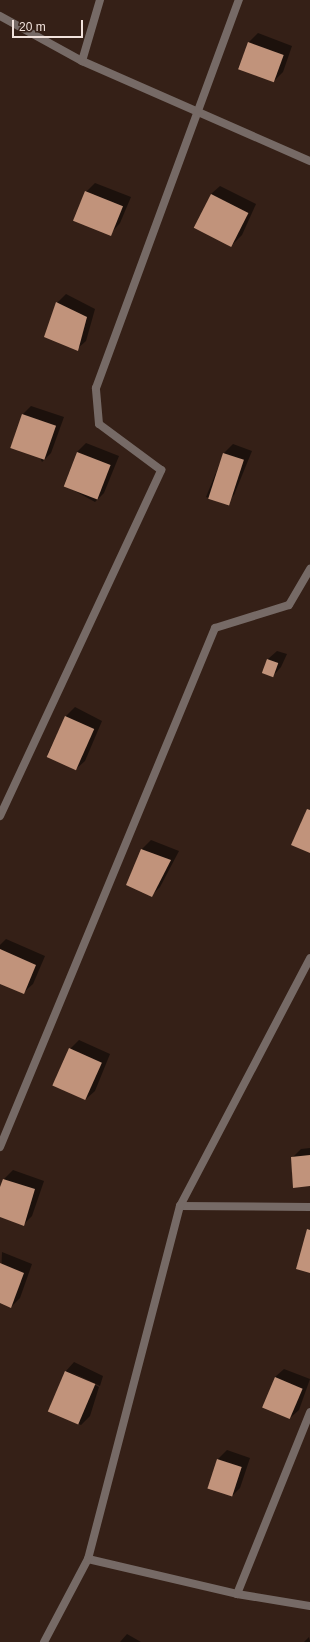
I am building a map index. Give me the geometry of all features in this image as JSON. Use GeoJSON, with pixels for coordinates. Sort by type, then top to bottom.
{"type":"FeatureCollection","features":[{"type":"Feature","properties":{"kind":"street"},"geometry":{"type":"LineString","coordinates":[[82,61],[100,0]]}},
{"type":"Feature","properties":{"kind":"street"},"geometry":{"type":"LineString","coordinates":[[0,816],[161,470],[99,424],[96,388],[239,0]]}},
{"type":"Feature","properties":{"kind":"street"},"geometry":{"type":"LineString","coordinates":[[0,16],[82,61],[197,113],[310,161]]}},
{"type":"Feature","properties":{"kind":"street"},"geometry":{"type":"LineString","coordinates":[[0,1147],[215,628],[289,605],[310,569]]}},
{"type":"Feature","properties":{"kind":"street"},"geometry":{"type":"LineString","coordinates":[[44,1642],[88,1558],[180,1206],[310,958]]}},
{"type":"Feature","properties":{"kind":"street"},"geometry":{"type":"LineString","coordinates":[[180,1206],[310,1207]]}},
{"type":"Feature","properties":{"kind":"street"},"geometry":{"type":"LineString","coordinates":[[237,1594],[310,1412]]}},
{"type":"Feature","properties":{"kind":"street"},"geometry":{"type":"LineString","coordinates":[[88,1558],[237,1594],[310,1606]]}},
{"type":"Feature","properties":{"kind":"building"},"geometry":{"type":"Polygon","coordinates":[[[248,42],[284,55],[274,82],[238,69],[248,42]]]}},
{"type":"Feature","properties":{"kind":"building"},"geometry":{"type":"Polygon","coordinates":[[[85,191],[123,206],[111,236],[73,221],[85,191]]]}},
{"type":"Feature","properties":{"kind":"building"},"geometry":{"type":"Polygon","coordinates":[[[211,194],[248,213],[231,247],[194,228],[211,194]]]}},
{"type":"Feature","properties":{"kind":"building"},"geometry":{"type":"Polygon","coordinates":[[[56,302],[87,317],[78,351],[44,337],[56,302]]]}},
{"type":"Feature","properties":{"kind":"building"},"geometry":{"type":"Polygon","coordinates":[[[22,414],[56,426],[44,460],[10,448],[22,414]]]}},
{"type":"Feature","properties":{"kind":"building"},"geometry":{"type":"Polygon","coordinates":[[[77,452],[111,465],[97,499],[64,487],[77,452]]]}},
{"type":"Feature","properties":{"kind":"building"},"geometry":{"type":"Polygon","coordinates":[[[223,453],[244,460],[229,505],[208,499],[223,453]]]}},
{"type":"Feature","properties":{"kind":"building"},"geometry":{"type":"Polygon","coordinates":[[[267,659],[278,663],[273,677],[262,673],[267,659]]]}},
{"type":"Feature","properties":{"kind":"building"},"geometry":{"type":"Polygon","coordinates":[[[65,716],[94,729],[76,770],[47,757],[65,716]]]}},
{"type":"Feature","properties":{"kind":"building"},"geometry":{"type":"Polygon","coordinates":[[[307,809],[310,810],[310,853],[291,845],[307,809]]]}},
{"type":"Feature","properties":{"kind":"building"},"geometry":{"type":"Polygon","coordinates":[[[141,849],[171,860],[152,897],[126,885],[141,849]]]}},
{"type":"Feature","properties":{"kind":"building"},"geometry":{"type":"Polygon","coordinates":[[[0,949],[36,965],[24,994],[0,984],[0,949]]]}},
{"type":"Feature","properties":{"kind":"building"},"geometry":{"type":"Polygon","coordinates":[[[69,1048],[102,1063],[85,1100],[52,1085],[69,1048]]]}},
{"type":"Feature","properties":{"kind":"building"},"geometry":{"type":"Polygon","coordinates":[[[310,1155],[310,1186],[293,1188],[291,1157],[310,1155]]]}},
{"type":"Feature","properties":{"kind":"building"},"geometry":{"type":"Polygon","coordinates":[[[3,1179],[35,1189],[24,1226],[0,1217],[0,1187],[3,1179]]]}},
{"type":"Feature","properties":{"kind":"building"},"geometry":{"type":"Polygon","coordinates":[[[307,1229],[310,1230],[310,1273],[296,1269],[307,1229]]]}},
{"type":"Feature","properties":{"kind":"building"},"geometry":{"type":"Polygon","coordinates":[[[0,1263],[24,1273],[11,1308],[0,1303],[0,1263]]]}},
{"type":"Feature","properties":{"kind":"building"},"geometry":{"type":"Polygon","coordinates":[[[65,1371],[95,1384],[78,1424],[48,1412],[65,1371]]]}},
{"type":"Feature","properties":{"kind":"building"},"geometry":{"type":"Polygon","coordinates":[[[275,1377],[303,1389],[290,1419],[262,1407],[275,1377]]]}},
{"type":"Feature","properties":{"kind":"building"},"geometry":{"type":"Polygon","coordinates":[[[217,1459],[242,1467],[232,1497],[207,1488],[217,1459]]]}}]}
